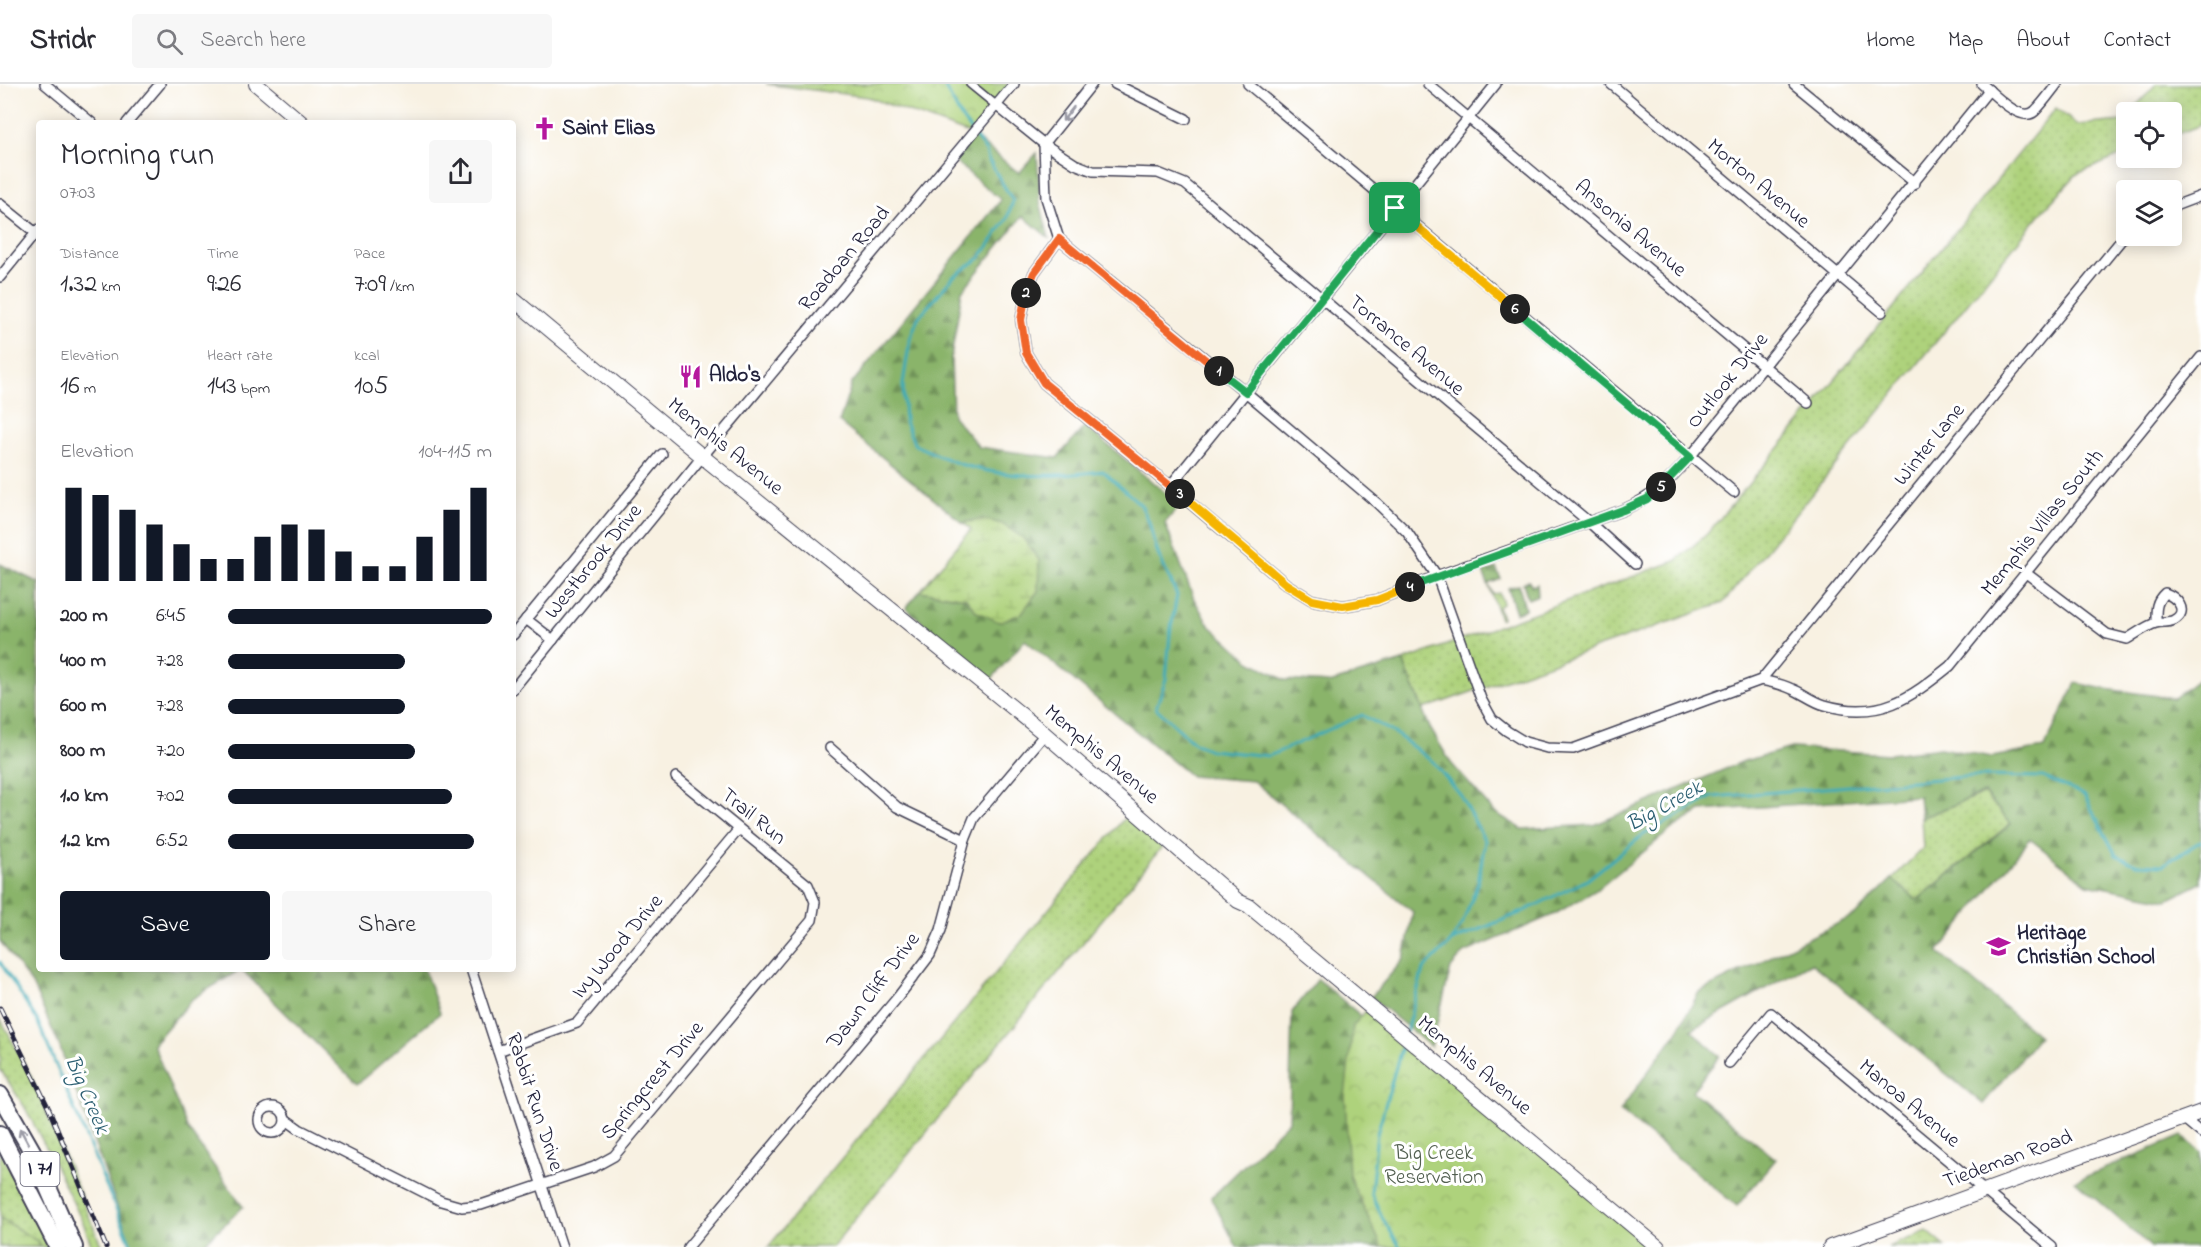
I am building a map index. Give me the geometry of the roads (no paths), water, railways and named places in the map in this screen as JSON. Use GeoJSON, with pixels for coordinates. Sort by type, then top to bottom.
{"type":"FeatureCollection","features":[{"type":"Feature","properties":{"kind":"highway","name":"I 71"},"geometry":{"type":"LineString","coordinates":[[0,1095],[32,1151],[74,1247]]}},
{"type":"Feature","properties":{"kind":"highway"},"geometry":{"type":"LineString","coordinates":[[0,1134],[58,1247]]}},
{"type":"Feature","properties":{"kind":"main road"},"geometry":{"type":"LineString","coordinates":[[256,84],[298,120]]}},
{"type":"Feature","properties":{"kind":"main road","name":"Memphis Avenue"},"geometry":{"type":"LineString","coordinates":[[516,301],[703,457],[1045,734],[1238,901],[1249,906],[1658,1247]]}},
{"type":"Feature","properties":{"kind":"main road","name":"Tiedeman Road"},"geometry":{"type":"LineString","coordinates":[[1830,1247],[2201,1112]]}},
{"type":"Feature","properties":{"kind":"street"},"geometry":{"type":"LineString","coordinates":[[45,84],[88,120]]}},
{"type":"Feature","properties":{"kind":"street"},"geometry":{"type":"LineString","coordinates":[[130,120],[160,84]]}},
{"type":"Feature","properties":{"kind":"street"},"geometry":{"type":"LineString","coordinates":[[970,84],[997,106]]}},
{"type":"Feature","properties":{"kind":"street","name":"Roadoan Road"},"geometry":{"type":"LineString","coordinates":[[703,457],[1014,84]]}},
{"type":"Feature","properties":{"kind":"street"},"geometry":{"type":"LineString","coordinates":[[1092,84],[1044,144],[1046,198],[1059,239],[1246,392],[1407,532],[1437,576],[1481,699],[1492,719],[1525,742],[1547,748],[1573,749],[1761,680]]}},
{"type":"Feature","properties":{"kind":"street"},"geometry":{"type":"LineString","coordinates":[[1115,84],[1186,119]]}},
{"type":"Feature","properties":{"kind":"street"},"geometry":{"type":"LineString","coordinates":[[1248,84],[1734,492]]}},
{"type":"Feature","properties":{"kind":"street","name":"Ansonia Avenue"},"geometry":{"type":"LineString","coordinates":[[1428,84],[1808,403]]}},
{"type":"Feature","properties":{"kind":"street"},"geometry":{"type":"LineString","coordinates":[[1170,486],[1496,84]]}},
{"type":"Feature","properties":{"kind":"street","name":"Morton Avenue"},"geometry":{"type":"LineString","coordinates":[[1611,84],[1882,312]]}},
{"type":"Feature","properties":{"kind":"street"},"geometry":{"type":"LineString","coordinates":[[1794,84],[1914,183]]}},
{"type":"Feature","properties":{"kind":"street"},"geometry":{"type":"LineString","coordinates":[[1986,87],[2018,113],[2026,115],[2033,112],[2057,84]]}},
{"type":"Feature","properties":{"kind":"street","name":"Outlook Drive"},"geometry":{"type":"LineString","coordinates":[[1059,239],[1034,273],[1026,295],[1021,320],[1026,353],[1044,383],[1286,584],[1312,600],[1343,606],[1377,600],[1437,576],[1623,510],[1647,499],[1690,457],[1840,275],[1914,183],[1986,87]]}},
{"type":"Feature","properties":{"kind":"street","name":"Torrance Avenue"},"geometry":{"type":"LineString","coordinates":[[997,106],[1044,144],[1075,164],[1093,171],[1158,173],[1185,184],[1589,522],[1635,564]]}},
{"type":"Feature","properties":{"kind":"street"},"geometry":{"type":"LineString","coordinates":[[2182,203],[2201,196]]}},
{"type":"Feature","properties":{"kind":"street"},"geometry":{"type":"LineString","coordinates":[[0,204],[36,230]]}},
{"type":"Feature","properties":{"kind":"street"},"geometry":{"type":"LineString","coordinates":[[0,277],[36,232]]}},
{"type":"Feature","properties":{"kind":"street","name":"Winter Lane"},"geometry":{"type":"LineString","coordinates":[[1761,680],[2116,246]]}},
{"type":"Feature","properties":{"kind":"street","name":"Memphis Villas South"},"geometry":{"type":"LineString","coordinates":[[1761,680],[1791,688],[1824,705],[1855,711],[1881,708],[1902,701],[1950,666],[2201,357]]}},
{"type":"Feature","properties":{"kind":"street"},"geometry":{"type":"LineString","coordinates":[[516,631],[662,454]]}},
{"type":"Feature","properties":{"kind":"street","name":"Westbrook Drive"},"geometry":{"type":"LineString","coordinates":[[516,685],[703,457]]}},
{"type":"Feature","properties":{"kind":"street"},"geometry":{"type":"LineString","coordinates":[[2026,573],[2107,634],[2127,639],[2156,623]]}},
{"type":"Feature","properties":{"kind":"street"},"geometry":{"type":"LineString","coordinates":[[526,619],[553,640]]}},
{"type":"Feature","properties":{"kind":"street","name":"Dawn Cliff Drive"},"geometry":{"type":"LineString","coordinates":[[688,1247],[898,997],[930,955],[941,930],[965,840],[974,818],[1045,734]]}},
{"type":"Feature","properties":{"kind":"street"},"geometry":{"type":"LineString","coordinates":[[830,748],[897,807],[965,840]]}},
{"type":"Feature","properties":{"kind":"street","name":"Trail Run"},"geometry":{"type":"LineString","coordinates":[[676,777],[808,885]]}},
{"type":"Feature","properties":{"kind":"street","name":"Ivy Wood Drive"},"geometry":{"type":"LineString","coordinates":[[498,1051],[577,1023],[739,829]]}},
{"type":"Feature","properties":{"kind":"street","name":"Springcrest Drive"},"geometry":{"type":"LineString","coordinates":[[285,1119],[300,1129],[452,1205],[462,1207],[481,1204],[594,1167],[614,1156],[627,1142],[812,920],[815,902],[808,885]]}},
{"type":"Feature","properties":{"kind":"street","name":"Rabbit Run Drive"},"geometry":{"type":"LineString","coordinates":[[472,972],[562,1247]]}},
{"type":"Feature","properties":{"kind":"street","name":"Manoa Avenue"},"geometry":{"type":"LineString","coordinates":[[1729,1063],[1771,1012],[2052,1247]]}},
{"type":"Feature","properties":{"kind":"street"},"geometry":{"type":"LineString","coordinates":[[2183,1118],[2201,1133]]}},
{"type":"Feature","properties":{"kind":"waterway"},"geometry":{"type":"LineString","coordinates":[[943,84],[962,119],[986,151],[988,159],[1013,201],[1007,219],[980,258],[954,276],[918,318],[910,339],[903,384],[905,422],[915,445],[963,465],[998,473],[1033,476],[1103,471],[1141,505],[1149,522],[1158,554],[1177,595],[1170,634],[1166,679],[1156,708],[1194,743],[1210,750],[1269,756],[1362,715],[1396,734],[1433,762],[1461,796],[1485,841],[1478,883],[1463,922],[1452,941]]}},
{"type":"Feature","properties":{"kind":"waterway","name":"Big Creek"},"geometry":{"type":"LineString","coordinates":[[1406,1032],[1423,970],[1452,941],[1522,912],[1587,880],[1643,835],[1712,797],[1976,776],[2043,777],[2084,795],[2116,855],[2136,864],[2163,865],[2201,841]]}},
{"type":"Feature","properties":{"kind":"waterway","name":"Big Creek"},"geometry":{"type":"LineString","coordinates":[[0,962],[37,1020],[132,1247]]}},
{"type":"Feature","properties":{"kind":"waterway","name":"Big Creek"},"geometry":{"type":"LineString","coordinates":[[1400,1247],[1371,1193],[1377,1134],[1403,1042]]}},
{"type":"Feature","properties":{"kind":"railway"},"geometry":{"type":"LineString","coordinates":[[0,1008],[49,1109],[106,1247]]}},
{"type":"Feature","properties":{"kind":"place","name":"Saint Elias"},"geometry":{"type":"Point","coordinates":[544,129]}},
{"type":"Feature","properties":{"kind":"place","name":"Aldo's"},"geometry":{"type":"Point","coordinates":[691,376]}},
{"type":"Feature","properties":{"kind":"place","name":"Heritage Christian School"},"geometry":{"type":"Point","coordinates":[1999,946]}},
{"type":"Feature","properties":{"kind":"park label","name":"Big Creek Reservation"},"geometry":{"type":"Point","coordinates":[1434,1166]}}]}
